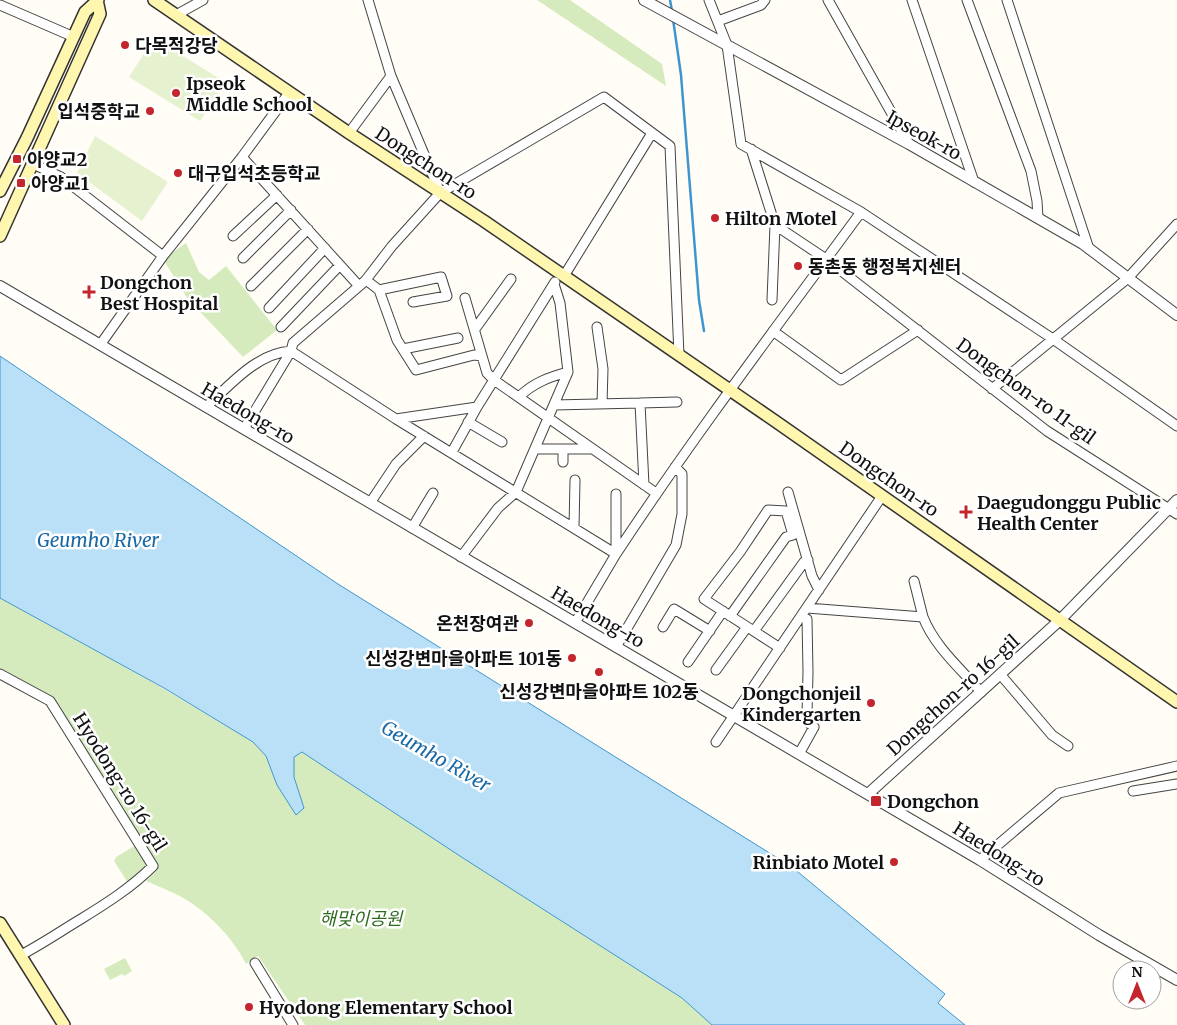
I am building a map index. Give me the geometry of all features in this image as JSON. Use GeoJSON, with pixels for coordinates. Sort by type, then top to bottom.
{"type":"FeatureCollection","features":[{"type":"Feature","properties":{"kind":"main road"},"geometry":{"type":"LineString","coordinates":[[0,191],[27,138],[85,12],[99,0]]}},
{"type":"Feature","properties":{"kind":"main road"},"geometry":{"type":"LineString","coordinates":[[0,236],[100,14],[99,0]]}},
{"type":"Feature","properties":{"kind":"main road","name":"Dongchon-ro"},"geometry":{"type":"LineString","coordinates":[[154,0],[729,389],[1177,702]]}},
{"type":"Feature","properties":{"kind":"main road"},"geometry":{"type":"LineString","coordinates":[[0,923],[64,1025]]}},
{"type":"Feature","properties":{"kind":"street"},"geometry":{"type":"LineString","coordinates":[[176,15],[203,0]]}},
{"type":"Feature","properties":{"kind":"street"},"geometry":{"type":"LineString","coordinates":[[368,0],[390,76],[440,193]]}},
{"type":"Feature","properties":{"kind":"street","name":"Ipseok-ro"},"geometry":{"type":"LineString","coordinates":[[644,0],[909,144],[1038,218],[1089,249],[1177,316]]}},
{"type":"Feature","properties":{"kind":"street"},"geometry":{"type":"LineString","coordinates":[[709,0],[727,45],[741,144],[862,212],[1053,339],[1177,426]]}},
{"type":"Feature","properties":{"kind":"street"},"geometry":{"type":"LineString","coordinates":[[718,21],[761,5],[765,0]]}},
{"type":"Feature","properties":{"kind":"street"},"geometry":{"type":"LineString","coordinates":[[828,0],[909,144]]}},
{"type":"Feature","properties":{"kind":"street"},"geometry":{"type":"LineString","coordinates":[[912,0],[974,182]]}},
{"type":"Feature","properties":{"kind":"street"},"geometry":{"type":"LineString","coordinates":[[966,0],[1031,171],[1037,201],[1038,218]]}},
{"type":"Feature","properties":{"kind":"street"},"geometry":{"type":"LineString","coordinates":[[1007,0],[1089,249]]}},
{"type":"Feature","properties":{"kind":"street"},"geometry":{"type":"LineString","coordinates":[[0,5],[74,37]]}},
{"type":"Feature","properties":{"kind":"street"},"geometry":{"type":"LineString","coordinates":[[349,133],[390,76]]}},
{"type":"Feature","properties":{"kind":"street"},"geometry":{"type":"LineString","coordinates":[[100,345],[163,256],[242,157],[289,92]]}},
{"type":"Feature","properties":{"kind":"street"},"geometry":{"type":"LineString","coordinates":[[244,429],[291,351],[293,343],[363,283],[392,246],[440,193],[604,97],[670,146],[679,355]]}},
{"type":"Feature","properties":{"kind":"street"},"geometry":{"type":"LineString","coordinates":[[452,452],[477,406],[652,133]]}},
{"type":"Feature","properties":{"kind":"street"},"geometry":{"type":"LineString","coordinates":[[751,149],[775,225],[772,300]]}},
{"type":"Feature","properties":{"kind":"street"},"geometry":{"type":"LineString","coordinates":[[242,157],[340,265],[363,283],[379,290],[442,276],[447,296],[413,302]]}},
{"type":"Feature","properties":{"kind":"street"},"geometry":{"type":"LineString","coordinates":[[33,164],[61,177],[163,256]]}},
{"type":"Feature","properties":{"kind":"street"},"geometry":{"type":"LineString","coordinates":[[233,236],[277,195]]}},
{"type":"Feature","properties":{"kind":"street"},"geometry":{"type":"LineString","coordinates":[[243,258],[290,210]]}},
{"type":"Feature","properties":{"kind":"street"},"geometry":{"type":"LineString","coordinates":[[576,623],[616,554],[656,493],[729,389],[862,212]]}},
{"type":"Feature","properties":{"kind":"street"},"geometry":{"type":"LineString","coordinates":[[992,388],[1128,278],[1177,224]]}},
{"type":"Feature","properties":{"kind":"street","name":"Dongchon-ro 11-gil"},"geometry":{"type":"LineString","coordinates":[[775,225],[826,259],[1047,432],[1172,511]]}},
{"type":"Feature","properties":{"kind":"street"},"geometry":{"type":"LineString","coordinates":[[252,286],[308,229]]}},
{"type":"Feature","properties":{"kind":"street"},"geometry":{"type":"LineString","coordinates":[[269,308],[325,248]]}},
{"type":"Feature","properties":{"kind":"street"},"geometry":{"type":"LineString","coordinates":[[281,327],[340,265]]}},
{"type":"Feature","properties":{"kind":"street"},"geometry":{"type":"LineString","coordinates":[[475,330],[511,279]]}},
{"type":"Feature","properties":{"kind":"street"},"geometry":{"type":"LineString","coordinates":[[461,557],[498,508],[516,492],[568,372],[560,302],[554,284]]}},
{"type":"Feature","properties":{"kind":"street","name":"Haedong-ro"},"geometry":{"type":"LineString","coordinates":[[0,286],[980,860],[1083,925],[1177,980]]}},
{"type":"Feature","properties":{"kind":"street"},"geometry":{"type":"LineString","coordinates":[[379,290],[397,340],[416,370],[474,355],[482,356]]}},
{"type":"Feature","properties":{"kind":"street"},"geometry":{"type":"LineString","coordinates":[[465,298],[487,373],[494,380],[656,493]]}},
{"type":"Feature","properties":{"kind":"street"},"geometry":{"type":"LineString","coordinates":[[597,327],[603,369],[602,404]]}},
{"type":"Feature","properties":{"kind":"street"},"geometry":{"type":"LineString","coordinates":[[773,331],[841,380],[918,330]]}},
{"type":"Feature","properties":{"kind":"street"},"geometry":{"type":"LineString","coordinates":[[403,349],[458,338]]}},
{"type":"Feature","properties":{"kind":"street"},"geometry":{"type":"LineString","coordinates":[[206,407],[248,368],[279,351],[291,351],[396,419],[616,554]]}},
{"type":"Feature","properties":{"kind":"street"},"geometry":{"type":"LineString","coordinates":[[519,397],[548,377],[568,372]]}},
{"type":"Feature","properties":{"kind":"street"},"geometry":{"type":"LineString","coordinates":[[554,405],[677,402]]}},
{"type":"Feature","properties":{"kind":"street"},"geometry":{"type":"LineString","coordinates":[[640,403],[644,485]]}},
{"type":"Feature","properties":{"kind":"street"},"geometry":{"type":"LineString","coordinates":[[396,419],[477,406]]}},
{"type":"Feature","properties":{"kind":"street"},"geometry":{"type":"LineString","coordinates":[[468,422],[502,442]]}},
{"type":"Feature","properties":{"kind":"street"},"geometry":{"type":"LineString","coordinates":[[370,503],[396,464],[424,436]]}},
{"type":"Feature","properties":{"kind":"street"},"geometry":{"type":"LineString","coordinates":[[535,449],[593,449]]}},
{"type":"Feature","properties":{"kind":"street"},"geometry":{"type":"LineString","coordinates":[[563,449],[564,462]]}},
{"type":"Feature","properties":{"kind":"street"},"geometry":{"type":"LineString","coordinates":[[616,647],[676,545],[682,514],[683,490],[682,474],[675,467]]}},
{"type":"Feature","properties":{"kind":"street"},"geometry":{"type":"LineString","coordinates":[[574,528],[575,480]]}},
{"type":"Feature","properties":{"kind":"street"},"geometry":{"type":"LineString","coordinates":[[788,492],[812,576],[819,590]]}},
{"type":"Feature","properties":{"kind":"street"},"geometry":{"type":"LineString","coordinates":[[412,528],[433,493]]}},
{"type":"Feature","properties":{"kind":"street"},"geometry":{"type":"LineString","coordinates":[[616,494],[616,554]]}},
{"type":"Feature","properties":{"kind":"street"},"geometry":{"type":"LineString","coordinates":[[716,742],[882,496]]}},
{"type":"Feature","properties":{"kind":"street","name":"Dongchon-ro 16-gil"},"geometry":{"type":"LineString","coordinates":[[868,794],[1060,620],[1172,511],[1177,500]]}},
{"type":"Feature","properties":{"kind":"street"},"geometry":{"type":"LineString","coordinates":[[688,662],[710,631],[726,614],[786,537],[793,535],[786,511],[768,510],[740,552],[704,599],[726,614],[780,648]]}},
{"type":"Feature","properties":{"kind":"street"},"geometry":{"type":"LineString","coordinates":[[716,670],[804,562],[808,560]]}},
{"type":"Feature","properties":{"kind":"street"},"geometry":{"type":"LineString","coordinates":[[914,581],[928,631],[937,644],[981,692]]}},
{"type":"Feature","properties":{"kind":"street"},"geometry":{"type":"LineString","coordinates":[[807,608],[923,617]]}},
{"type":"Feature","properties":{"kind":"street"},"geometry":{"type":"LineString","coordinates":[[663,627],[674,609],[710,631]]}},
{"type":"Feature","properties":{"kind":"street"},"geometry":{"type":"LineString","coordinates":[[799,754],[814,727],[810,724],[807,715],[807,619],[802,616]]}},
{"type":"Feature","properties":{"kind":"street","name":"Hyodong-ro 16-gil"},"geometry":{"type":"LineString","coordinates":[[0,674],[50,701],[153,866],[139,880],[107,903],[21,955]]}},
{"type":"Feature","properties":{"kind":"street"},"geometry":{"type":"LineString","coordinates":[[1000,674],[1052,735],[1068,746]]}},
{"type":"Feature","properties":{"kind":"street"},"geometry":{"type":"LineString","coordinates":[[980,860],[1059,793],[1177,766]]}},
{"type":"Feature","properties":{"kind":"street"},"geometry":{"type":"LineString","coordinates":[[1162,769],[1166,786]]}},
{"type":"Feature","properties":{"kind":"street"},"geometry":{"type":"LineString","coordinates":[[1133,791],[1177,784]]}},
{"type":"Feature","properties":{"kind":"street"},"geometry":{"type":"LineString","coordinates":[[255,963],[293,1025]]}},
{"type":"Feature","properties":{"kind":"green space"},"geometry":{"type":"Polygon","coordinates":[[[537,0],[570,0],[662,64],[666,86],[537,0]]]}},
{"type":"Feature","properties":{"kind":"green space"},"geometry":{"type":"Polygon","coordinates":[[[154,38],[225,82],[200,121],[129,77],[154,38]]]}},
{"type":"Feature","properties":{"kind":"green space"},"geometry":{"type":"Polygon","coordinates":[[[95,136],[168,182],[142,221],[77,173],[95,136]]]}},
{"type":"Feature","properties":{"kind":"green space"},"geometry":{"type":"Polygon","coordinates":[[[186,243],[199,272],[209,280],[226,266],[277,330],[243,357],[187,298],[163,259],[186,243]]]}},
{"type":"Feature","properties":{"kind":"green space","name":"해맞이공원"},"geometry":{"type":"Polygon","coordinates":[[[0,598],[152,682],[253,742],[266,756],[277,785],[304,807],[294,777],[294,757],[302,752],[682,998],[712,1025],[305,1025],[258,956],[246,964],[226,934],[208,916],[178,895],[146,881],[158,869],[57,704],[0,670],[0,598]]]}},
{"type":"Feature","properties":{"kind":"green space"},"geometry":{"type":"Polygon","coordinates":[[[136,845],[148,864],[147,870],[128,883],[114,861],[116,857],[136,845]]]}},
{"type":"Feature","properties":{"kind":"green space"},"geometry":{"type":"Polygon","coordinates":[[[125,958],[132,971],[124,976],[122,974],[110,980],[104,969],[125,958]]]}},
{"type":"Feature","properties":{"kind":"water","name":"Geumho River"},"geometry":{"type":"Polygon","coordinates":[[[0,356],[338,584],[792,867],[945,994],[938,1003],[965,1025],[712,1025],[682,998],[302,752],[294,757],[294,777],[304,808],[296,815],[277,785],[266,756],[253,742],[164,688],[0,598],[0,356]]]}},
{"type":"Feature","properties":{"kind":"waterway"},"geometry":{"type":"LineString","coordinates":[[670,0],[672,11]]}},
{"type":"Feature","properties":{"kind":"waterway"},"geometry":{"type":"LineString","coordinates":[[673,19],[681,75],[699,300],[704,331]]}},
{"type":"Feature","properties":{"kind":"place","name":"다목적강당"},"geometry":{"type":"Point","coordinates":[125,45]}},
{"type":"Feature","properties":{"kind":"place","name":"Ipseok Middle School"},"geometry":{"type":"Point","coordinates":[176,93]}},
{"type":"Feature","properties":{"kind":"place","name":"입석중학교"},"geometry":{"type":"Point","coordinates":[150,111]}},
{"type":"Feature","properties":{"kind":"place","name":"아양교2"},"geometry":{"type":"Point","coordinates":[17,159]}},
{"type":"Feature","properties":{"kind":"place","name":"대구입석초등학교"},"geometry":{"type":"Point","coordinates":[178,173]}},
{"type":"Feature","properties":{"kind":"place","name":"아양교1"},"geometry":{"type":"Point","coordinates":[21,183]}},
{"type":"Feature","properties":{"kind":"place","name":"Hilton Motel"},"geometry":{"type":"Point","coordinates":[715,218]}},
{"type":"Feature","properties":{"kind":"place","name":"동촌동 행정복지센터"},"geometry":{"type":"Point","coordinates":[798,266]}},
{"type":"Feature","properties":{"kind":"place","name":"Dongchon Best Hospital"},"geometry":{"type":"Point","coordinates":[89,292]}},
{"type":"Feature","properties":{"kind":"place","name":"Daegudonggu Public Health Center"},"geometry":{"type":"Point","coordinates":[966,512]}},
{"type":"Feature","properties":{"kind":"place","name":"온천장여관"},"geometry":{"type":"Point","coordinates":[529,623]}},
{"type":"Feature","properties":{"kind":"place","name":"신성강변마을아파트 101동"},"geometry":{"type":"Point","coordinates":[572,658]}},
{"type":"Feature","properties":{"kind":"place","name":"신성강변마을아파트 102동"},"geometry":{"type":"Point","coordinates":[599,672]}},
{"type":"Feature","properties":{"kind":"place","name":"Dongchonjeil Kindergarten"},"geometry":{"type":"Point","coordinates":[871,703]}},
{"type":"Feature","properties":{"kind":"place","name":"Dongchon"},"geometry":{"type":"Point","coordinates":[876,801]}},
{"type":"Feature","properties":{"kind":"place","name":"Rinbiato Motel"},"geometry":{"type":"Point","coordinates":[894,862]}},
{"type":"Feature","properties":{"kind":"place","name":"Hyodong Elementary School"},"geometry":{"type":"Point","coordinates":[249,1007]}}]}
